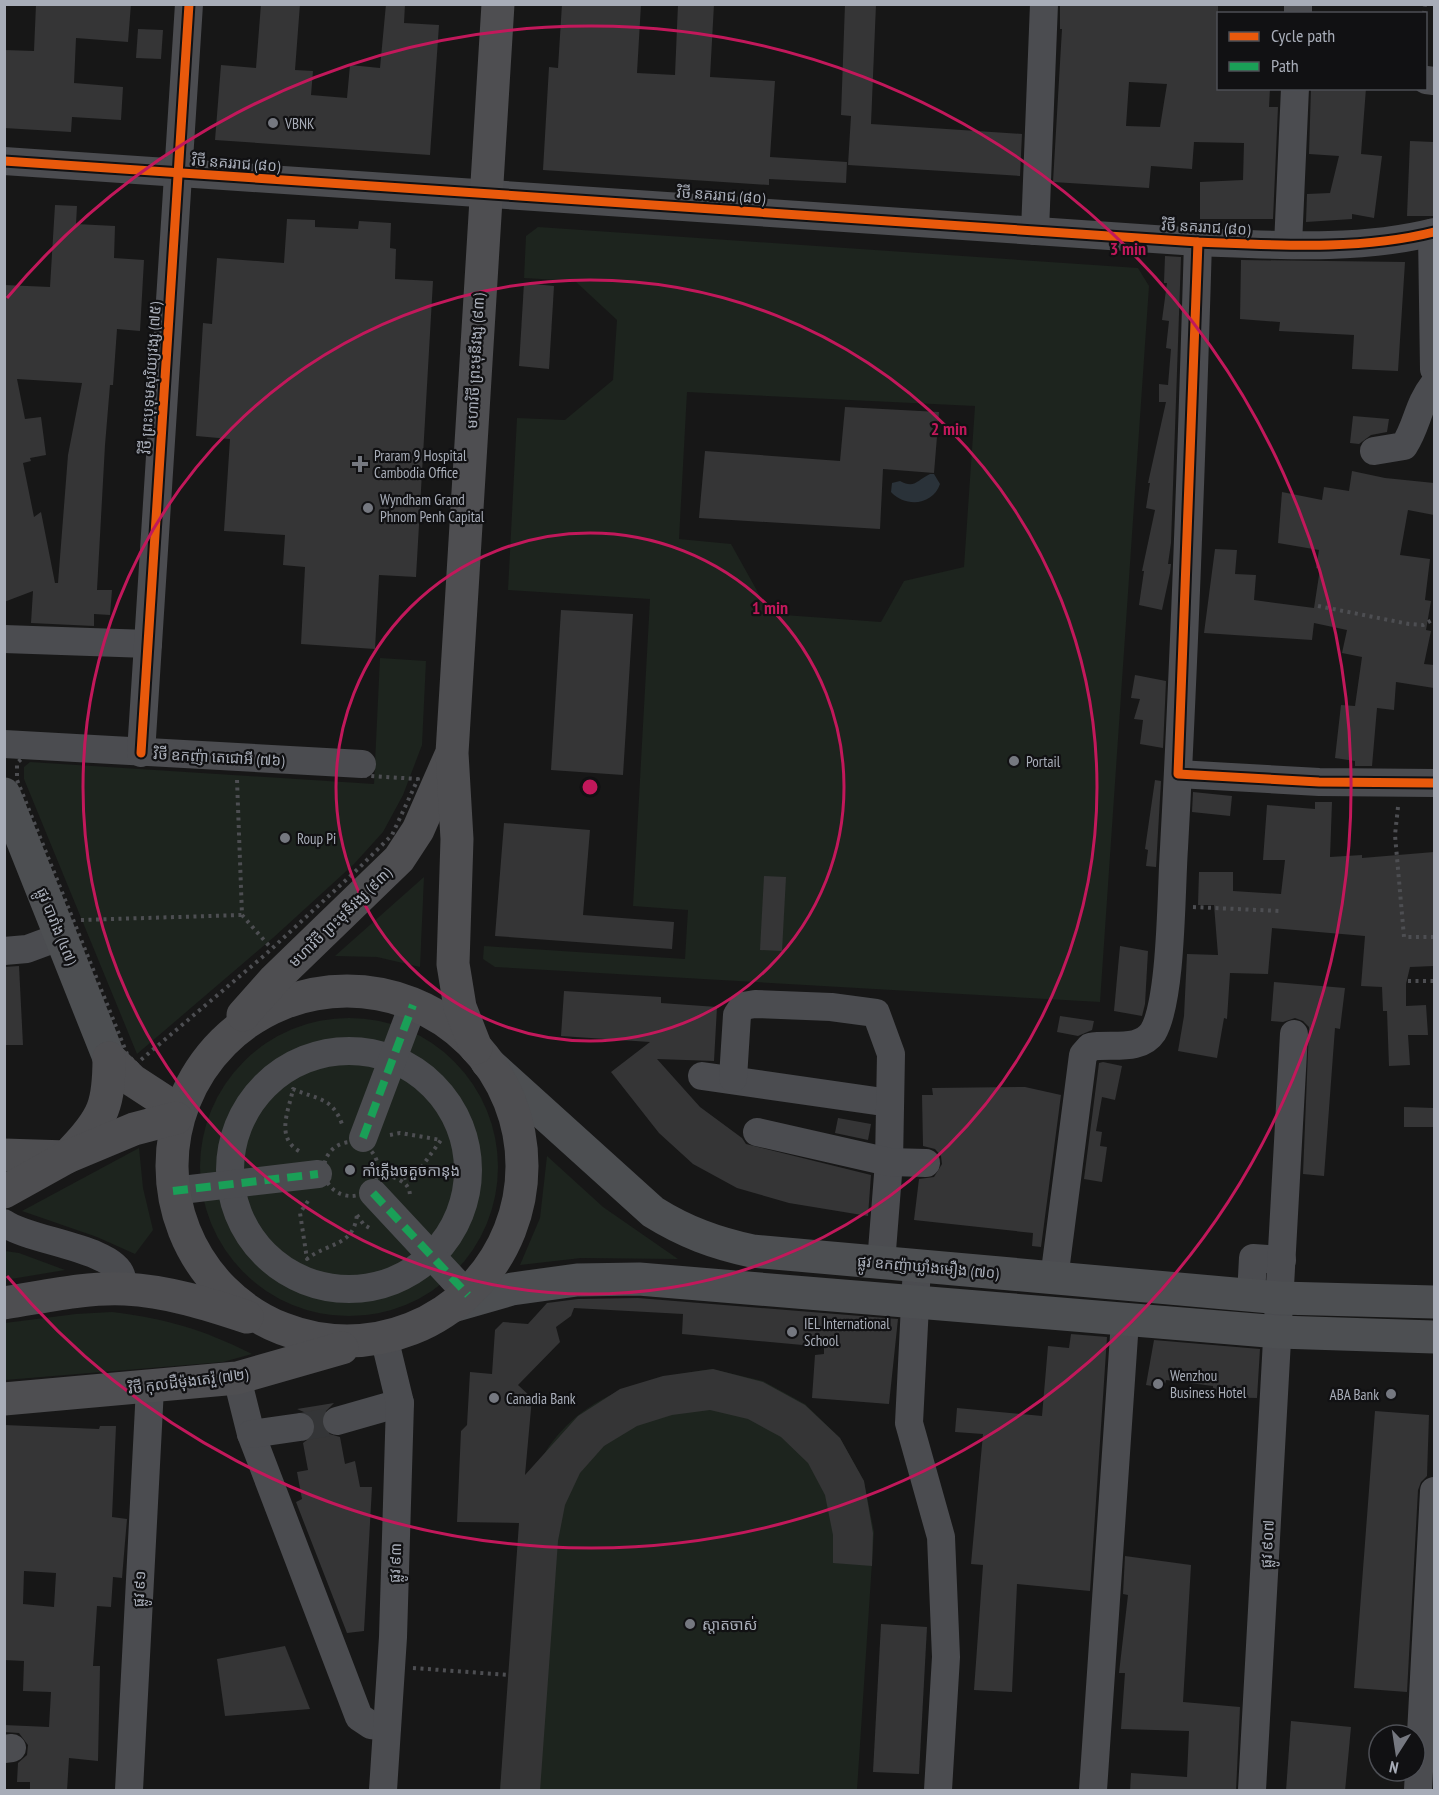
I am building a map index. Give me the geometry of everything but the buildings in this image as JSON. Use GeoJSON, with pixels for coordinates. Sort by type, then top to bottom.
{"type":"FeatureCollection","features":[{"type":"Feature","properties":{"kind":"highway","name":"មហាវិថី ព្រះមុនីវង្ស (៩៣)"},"geometry":{"type":"LineString","coordinates":[[482,1056],[460,1007],[453,964],[457,839],[452,753],[498,4]]}},
{"type":"Feature","properties":{"kind":"highway","name":"មហាវិថី ព្រះមុនីវង្ស (៩៣)"},"geometry":{"type":"LineString","coordinates":[[224,1037],[275,979],[399,859],[418,830],[452,753]]}},
{"type":"Feature","properties":{"kind":"highway"},"geometry":{"type":"LineString","coordinates":[[4,1303],[83,1291],[123,1289],[178,1297],[317,1340],[341,1342],[376,1339],[418,1325],[460,1301],[494,1266],[512,1230],[518,1212],[524,1173],[523,1153],[515,1114],[498,1078],[482,1056],[452,1028],[413,1005],[383,997],[349,993],[315,995],[282,1003],[262,1012],[224,1037],[204,1058],[190,1080],[177,1114],[171,1167],[173,1191],[189,1238],[214,1279],[230,1296],[269,1325]]}},
{"type":"Feature","properties":{"kind":"highway"},"geometry":{"type":"LineString","coordinates":[[122,1061],[132,1080],[177,1114]]}},
{"type":"Feature","properties":{"kind":"highway"},"geometry":{"type":"LineString","coordinates":[[4,1155],[67,1157],[94,1129],[105,1109],[109,1091],[122,1061]]}},
{"type":"Feature","properties":{"kind":"highway"},"geometry":{"type":"LineString","coordinates":[[4,1192],[67,1157],[177,1114]]}},
{"type":"Feature","properties":{"kind":"highway","name":"វិថី កុលដឺម៉ុងតេរ៉ួ (៧២)"},"geometry":{"type":"LineString","coordinates":[[4,1399],[150,1388],[237,1378],[376,1339]]}},
{"type":"Feature","properties":{"kind":"main road","name":"ផ្លូវ បារាំង (៤៧)"},"geometry":{"type":"LineString","coordinates":[[4,794],[68,928],[122,1061]]}},
{"type":"Feature","properties":{"kind":"main road","name":"ផ្លូវ ឧកញ៉ាឃ្លាំងមឿង (៧០)"},"geometry":{"type":"LineString","coordinates":[[482,1056],[653,1212],[681,1230],[715,1244],[752,1251],[1266,1297],[1434,1302]]}},
{"type":"Feature","properties":{"kind":"main road"},"geometry":{"type":"LineString","coordinates":[[878,1298],[881,1263]]}},
{"type":"Feature","properties":{"kind":"main road"},"geometry":{"type":"LineString","coordinates":[[460,1301],[512,1289],[578,1280],[639,1279],[915,1301],[1125,1321],[1279,1332],[1434,1337]]}},
{"type":"Feature","properties":{"kind":"street","name":"វិថី ព្រះបុទុមសុរិយ្យវង្ស (៧៥)"},"geometry":{"type":"LineString","coordinates":[[141,753],[189,4]]}},
{"type":"Feature","properties":{"kind":"street"},"geometry":{"type":"LineString","coordinates":[[1035,231],[1044,4]]}},
{"type":"Feature","properties":{"kind":"street"},"geometry":{"type":"LineString","coordinates":[[1288,245],[1295,90]]}},
{"type":"Feature","properties":{"kind":"street","name":"វិថី នគររាជ (៨០)"},"geometry":{"type":"LineString","coordinates":[[4,161],[1198,242],[1288,245],[1385,242],[1433,233]]}},
{"type":"Feature","properties":{"kind":"street"},"geometry":{"type":"LineString","coordinates":[[1433,233],[1434,369]]}},
{"type":"Feature","properties":{"kind":"street"},"geometry":{"type":"LineString","coordinates":[[1054,1279],[1083,1055],[1090,1047],[1130,1046],[1152,1032],[1165,982],[1178,774],[1198,242]]}},
{"type":"Feature","properties":{"kind":"street"},"geometry":{"type":"LineString","coordinates":[[1374,451],[1404,446],[1412,434],[1421,401],[1434,384]]}},
{"type":"Feature","properties":{"kind":"street"},"geometry":{"type":"LineString","coordinates":[[4,639],[148,644]]}},
{"type":"Feature","properties":{"kind":"street","name":"វិថី ឧកញ៉ា តេជោអី (៧៦)"},"geometry":{"type":"LineString","coordinates":[[11,753],[45,746],[362,764]]}},
{"type":"Feature","properties":{"kind":"street"},"geometry":{"type":"LineString","coordinates":[[1178,774],[1319,782],[1434,783]]}},
{"type":"Feature","properties":{"kind":"street"},"geometry":{"type":"LineString","coordinates":[[4,951],[27,949],[68,928]]}},
{"type":"Feature","properties":{"kind":"street"},"geometry":{"type":"LineString","coordinates":[[733,1078],[737,1015],[743,1006],[755,1004],[867,1010],[876,1013],[891,1054],[889,1162],[881,1263]]}},
{"type":"Feature","properties":{"kind":"street"},"geometry":{"type":"LineString","coordinates":[[363,1135],[413,1005]]}},
{"type":"Feature","properties":{"kind":"street","name":"ផ្លូវ ៩០៧"},"geometry":{"type":"LineString","coordinates":[[1252,1791],[1279,1332],[1266,1297],[1282,1260],[1294,1034]]}},
{"type":"Feature","properties":{"kind":"street"},"geometry":{"type":"LineString","coordinates":[[346,1050],[393,1058],[419,1072],[439,1090],[454,1112],[465,1136],[469,1162],[468,1188],[461,1214],[449,1237],[432,1257],[411,1273],[387,1284],[361,1289],[344,1289],[310,1282],[286,1271],[265,1255],[254,1242],[237,1211],[230,1185],[229,1161],[234,1136],[243,1113],[257,1092],[276,1075],[297,1062],[321,1053],[346,1050]]}},
{"type":"Feature","properties":{"kind":"street"},"geometry":{"type":"LineString","coordinates":[[702,1076],[733,1078],[890,1103]]}},
{"type":"Feature","properties":{"kind":"street"},"geometry":{"type":"LineString","coordinates":[[757,1132],[889,1162],[926,1163]]}},
{"type":"Feature","properties":{"kind":"street"},"geometry":{"type":"LineString","coordinates":[[173,1191],[230,1185],[317,1184]]}},
{"type":"Feature","properties":{"kind":"street"},"geometry":{"type":"LineString","coordinates":[[369,1195],[432,1257],[460,1301]]}},
{"type":"Feature","properties":{"kind":"street"},"geometry":{"type":"LineString","coordinates":[[4,1223],[29,1235],[91,1253],[111,1263],[121,1273],[123,1289]]}},
{"type":"Feature","properties":{"kind":"street"},"geometry":{"type":"LineString","coordinates":[[917,1266],[909,1423],[941,1537],[946,1657],[938,1791]]}},
{"type":"Feature","properties":{"kind":"street"},"geometry":{"type":"LineString","coordinates":[[1093,1791],[1125,1321]]}},
{"type":"Feature","properties":{"kind":"street","name":"ផ្លូវ ៩៣"},"geometry":{"type":"LineString","coordinates":[[376,1339],[400,1403],[391,1666],[383,1791]]}},
{"type":"Feature","properties":{"kind":"street"},"geometry":{"type":"LineString","coordinates":[[237,1378],[251,1434],[359,1717],[371,1725],[387,1727]]}},
{"type":"Feature","properties":{"kind":"street","name":"ផ្លូវ ៩១"},"geometry":{"type":"LineString","coordinates":[[129,1791],[150,1388]]}},
{"type":"Feature","properties":{"kind":"street"},"geometry":{"type":"LineString","coordinates":[[337,1421],[400,1403]]}},
{"type":"Feature","properties":{"kind":"street"},"geometry":{"type":"LineString","coordinates":[[251,1434],[300,1427]]}},
{"type":"Feature","properties":{"kind":"street"},"geometry":{"type":"LineString","coordinates":[[1418,1791],[1434,1491]]}},
{"type":"Feature","properties":{"kind":"path"},"geometry":{"type":"LineString","coordinates":[[1318,606],[1409,624],[1423,625],[1434,619]]}},
{"type":"Feature","properties":{"kind":"path"},"geometry":{"type":"LineString","coordinates":[[11,753],[418,779],[392,835],[359,868],[272,948],[122,1061]]}},
{"type":"Feature","properties":{"kind":"path"},"geometry":{"type":"LineString","coordinates":[[237,769],[242,915],[272,948]]}},
{"type":"Feature","properties":{"kind":"path"},"geometry":{"type":"LineString","coordinates":[[1400,782],[1395,834],[1404,937],[1434,937]]}},
{"type":"Feature","properties":{"kind":"path"},"geometry":{"type":"LineString","coordinates":[[1170,906],[1280,911]]}},
{"type":"Feature","properties":{"kind":"path"},"geometry":{"type":"LineString","coordinates":[[68,928],[242,915]]}},
{"type":"Feature","properties":{"kind":"path"},"geometry":{"type":"LineString","coordinates":[[1408,981],[1434,981]]}},
{"type":"Feature","properties":{"kind":"path"},"geometry":{"type":"LineString","coordinates":[[301,1152],[287,1141],[284,1130],[293,1089],[328,1102],[363,1135],[400,1133],[441,1140],[415,1176],[369,1195],[336,1192],[328,1185],[324,1173],[325,1161],[331,1150],[347,1142],[362,1144],[370,1150],[377,1163],[375,1182],[364,1193],[369,1195]]}},
{"type":"Feature","properties":{"kind":"path"},"geometry":{"type":"LineString","coordinates":[[317,1184],[300,1213],[307,1259],[317,1251],[346,1239],[353,1232],[369,1195]]}},
{"type":"Feature","properties":{"kind":"path"},"geometry":{"type":"LineString","coordinates":[[391,1666],[509,1675]]}},
{"type":"Feature","properties":{"kind":"shaded area"},"geometry":{"type":"Polygon","coordinates":[[[538,227],[1138,268],[1149,286],[1100,1002],[495,967],[483,959],[484,946],[685,959],[688,910],[633,906],[650,599],[508,590],[517,418],[565,420],[613,380],[617,320],[575,281],[524,278],[526,236],[538,227]],[[687,392],[679,539],[731,544],[770,614],[881,622],[904,581],[964,567],[975,406],[687,392]]]}},
{"type":"Feature","properties":{"kind":"shaded area"},"geometry":{"type":"Polygon","coordinates":[[[934,474],[940,484],[932,496],[925,500],[911,502],[891,492],[892,483],[900,481],[913,484],[934,474]]]}},
{"type":"Feature","properties":{"kind":"shaded area"},"geometry":{"type":"Polygon","coordinates":[[[380,658],[426,661],[422,745],[403,795],[383,832],[354,864],[274,937],[137,1054],[24,779],[24,767],[30,762],[374,784],[380,658]]]}},
{"type":"Feature","properties":{"kind":"shaded area"},"geometry":{"type":"Polygon","coordinates":[[[424,877],[420,967],[377,957],[335,956],[424,877]]]}},
{"type":"Feature","properties":{"kind":"shaded area"},"geometry":{"type":"Polygon","coordinates":[[[349,1018],[378,1021],[406,1029],[432,1043],[455,1061],[473,1084],[487,1110],[495,1138],[498,1167],[495,1196],[487,1224],[473,1250],[455,1273],[432,1291],[406,1305],[378,1313],[349,1316],[320,1313],[292,1305],[266,1291],[243,1273],[225,1250],[211,1224],[203,1196],[200,1167],[203,1138],[211,1110],[225,1084],[243,1061],[266,1043],[292,1029],[320,1021],[349,1018]]]}},
{"type":"Feature","properties":{"kind":"shaded area"},"geometry":{"type":"Polygon","coordinates":[[[139,1148],[143,1188],[153,1230],[135,1254],[97,1237],[22,1211],[139,1148]]]}},
{"type":"Feature","properties":{"kind":"shaded area"},"geometry":{"type":"Polygon","coordinates":[[[547,1156],[603,1207],[678,1259],[581,1258],[520,1265],[540,1218],[547,1156]]]}},
{"type":"Feature","properties":{"kind":"shaded area"},"geometry":{"type":"Polygon","coordinates":[[[5,1251],[19,1253],[65,1270],[5,1280],[5,1251]]]}},
{"type":"Feature","properties":{"kind":"shaded area"},"geometry":{"type":"Polygon","coordinates":[[[112,1312],[184,1326],[252,1354],[223,1362],[5,1380],[5,1323],[112,1312]]]}},
{"type":"Feature","properties":{"kind":"shaded area","name":"ស្ដាតចាស់"},"geometry":{"type":"Polygon","coordinates":[[[712,1369],[763,1381],[805,1404],[840,1438],[864,1481],[874,1532],[857,1790],[500,1790],[526,1493],[540,1461],[562,1431],[579,1415],[619,1391],[664,1377],[712,1369]]]}},
{"type":"Feature","properties":{"kind":"tunnel"},"geometry":{"type":"LineString","coordinates":[[300,1427],[337,1421]]}},
{"type":"Feature","properties":{"kind":"marked path"},"geometry":{"type":"LineString","coordinates":[[363,1138],[413,1005]]}},
{"type":"Feature","properties":{"kind":"marked path"},"geometry":{"type":"LineString","coordinates":[[173,1191],[318,1174]]}},
{"type":"Feature","properties":{"kind":"marked path"},"geometry":{"type":"LineString","coordinates":[[373,1193],[468,1295]]}},
{"type":"Feature","properties":{"kind":"cycle path"},"geometry":{"type":"LineString","coordinates":[[141,753],[189,4]]}},
{"type":"Feature","properties":{"kind":"cycle path"},"geometry":{"type":"LineString","coordinates":[[4,161],[1198,242],[1346,244],[1376,242],[1434,232]]}},
{"type":"Feature","properties":{"kind":"cycle path"},"geometry":{"type":"LineString","coordinates":[[1198,242],[1178,774],[1319,782],[1434,783]]}},
{"type":"Feature","properties":{"kind":"place","name":"VBNK"},"geometry":{"type":"Point","coordinates":[273,123]}},
{"type":"Feature","properties":{"kind":"place","name":"Praram 9 Hospital Cambodia Office"},"geometry":{"type":"Point","coordinates":[360,464]}},
{"type":"Feature","properties":{"kind":"place","name":"Wyndham Grand Phnom Penh Capital"},"geometry":{"type":"Point","coordinates":[368,508]}},
{"type":"Feature","properties":{"kind":"place","name":"Portail"},"geometry":{"type":"Point","coordinates":[1014,761]}},
{"type":"Feature","properties":{"kind":"place","name":"Roup Pi"},"geometry":{"type":"Point","coordinates":[285,838]}},
{"type":"Feature","properties":{"kind":"place","name":"កាំភ្លើងចគួចកានុង"},"geometry":{"type":"Point","coordinates":[350,1170]}},
{"type":"Feature","properties":{"kind":"place","name":"IEL International School"},"geometry":{"type":"Point","coordinates":[792,1332]}},
{"type":"Feature","properties":{"kind":"place","name":"Wenzhou Business Hotel"},"geometry":{"type":"Point","coordinates":[1158,1384]}},
{"type":"Feature","properties":{"kind":"place","name":"ABA Bank"},"geometry":{"type":"Point","coordinates":[1391,1394]}},
{"type":"Feature","properties":{"kind":"place","name":"Canadia Bank"},"geometry":{"type":"Point","coordinates":[494,1398]}},
{"type":"Feature","properties":{"kind":"place","name":"ស្ដាតចាស់"},"geometry":{"type":"Point","coordinates":[690,1624]}}]}
